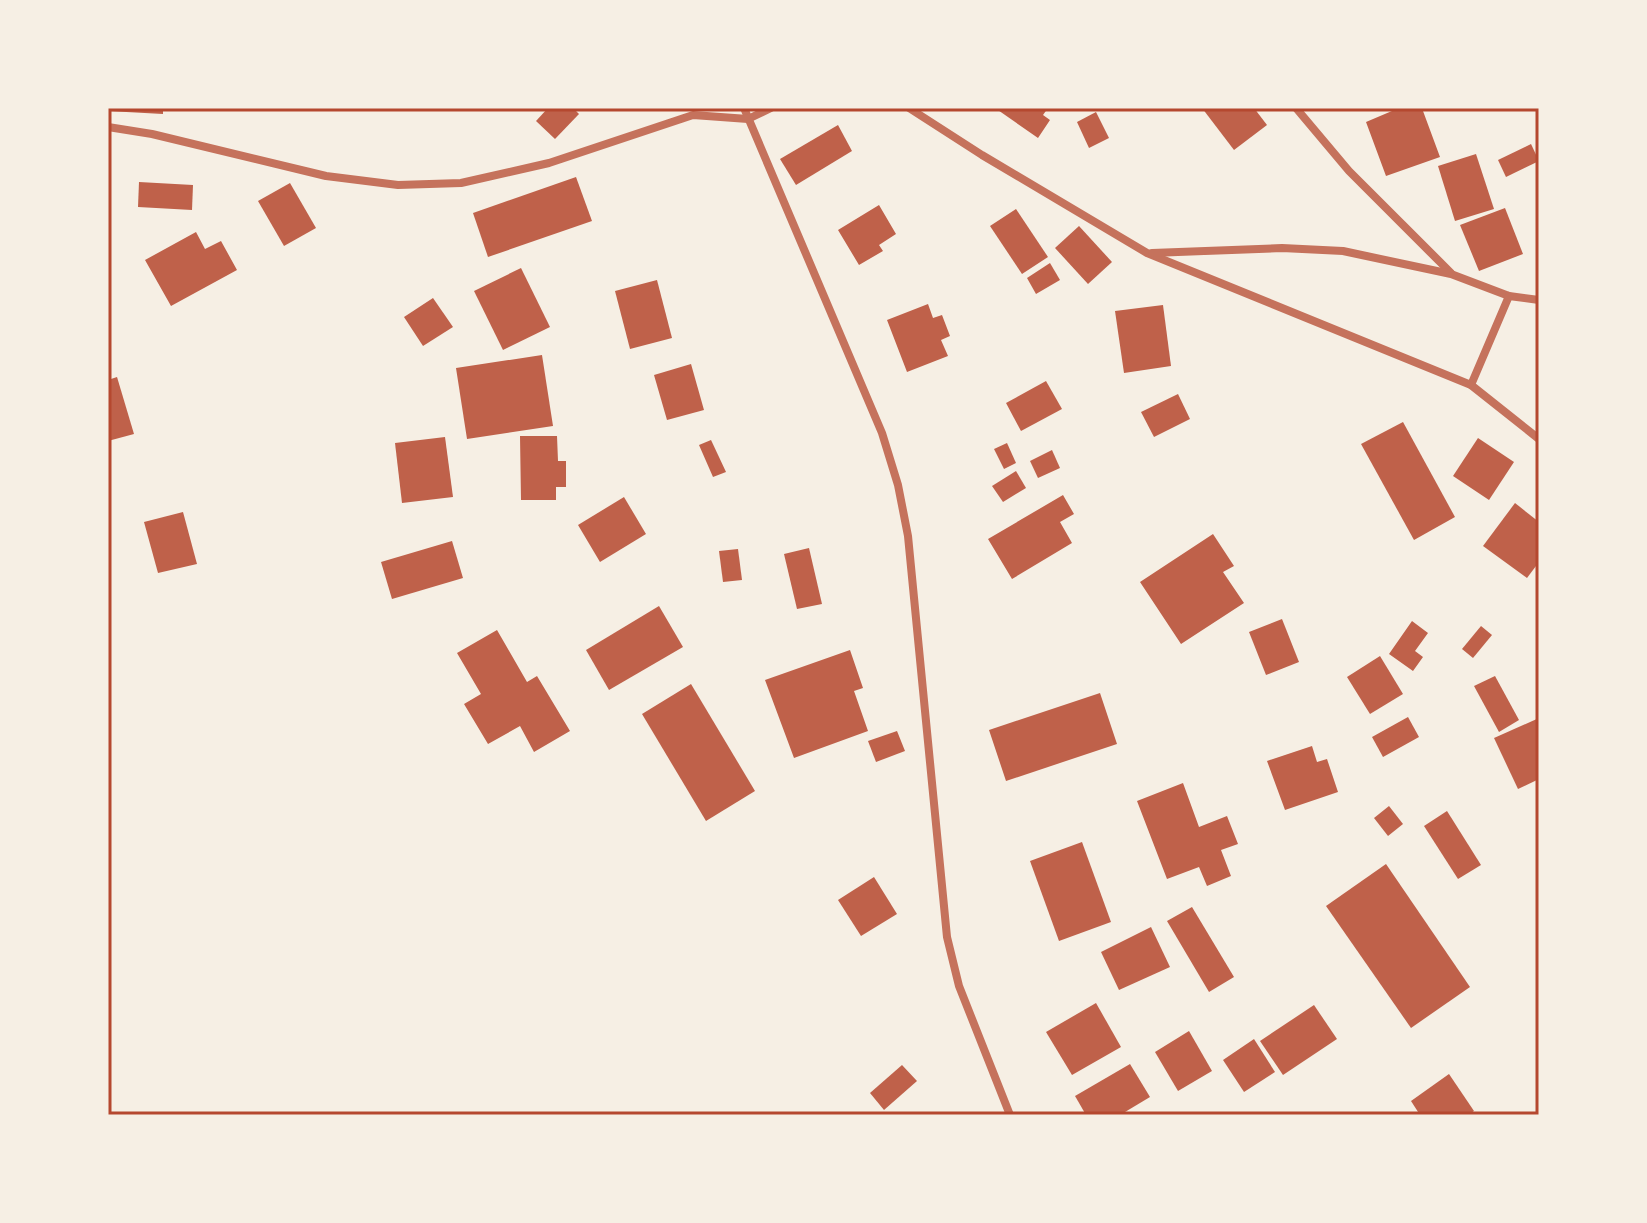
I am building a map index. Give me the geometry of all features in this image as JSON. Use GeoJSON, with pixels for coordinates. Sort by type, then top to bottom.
{"type":"FeatureCollection","features":[{"type":"Feature","properties":{"kind":"street"},"geometry":{"type":"LineString","coordinates":[[744,108],[882,433],[898,485],[908,536],[947,937],[959,986],[1010,1115]]}},
{"type":"Feature","properties":{"kind":"street"},"geometry":{"type":"LineString","coordinates":[[108,127],[152,134],[326,176],[398,185],[461,183],[549,163],[693,115],[748,119],[771,108]]}},
{"type":"Feature","properties":{"kind":"street"},"geometry":{"type":"LineString","coordinates":[[909,108],[1147,253],[1471,385],[1539,439]]}},
{"type":"Feature","properties":{"kind":"street"},"geometry":{"type":"LineString","coordinates":[[1296,108],[1349,171],[1451,274]]}},
{"type":"Feature","properties":{"kind":"street"},"geometry":{"type":"LineString","coordinates":[[1147,253],[1282,248],[1343,251],[1451,274],[1509,296],[1539,300]]}},
{"type":"Feature","properties":{"kind":"street"},"geometry":{"type":"LineString","coordinates":[[1471,385],[1509,296]]}},
{"type":"Feature","properties":{"kind":"building"},"geometry":{"type":"Polygon","coordinates":[[[108,108],[163,108],[163,114],[108,111],[108,108]]]}},
{"type":"Feature","properties":{"kind":"building"},"geometry":{"type":"Polygon","coordinates":[[[548,108],[573,108],[579,114],[555,139],[536,121],[548,108]]]}},
{"type":"Feature","properties":{"kind":"building"},"geometry":{"type":"Polygon","coordinates":[[[995,108],[1048,108],[1043,115],[1050,120],[1038,138],[995,108]]]}},
{"type":"Feature","properties":{"kind":"building"},"geometry":{"type":"Polygon","coordinates":[[[1202,108],[1254,108],[1267,125],[1234,150],[1202,108]]]}},
{"type":"Feature","properties":{"kind":"building"},"geometry":{"type":"Polygon","coordinates":[[[1399,108],[1431,108],[1423,111],[1440,157],[1386,176],[1366,122],[1399,108]]]}},
{"type":"Feature","properties":{"kind":"building"},"geometry":{"type":"Polygon","coordinates":[[[1096,112],[1109,138],[1089,148],[1077,122],[1096,112]]]}},
{"type":"Feature","properties":{"kind":"building"},"geometry":{"type":"Polygon","coordinates":[[[838,125],[852,151],[796,185],[780,159],[838,125]]]}},
{"type":"Feature","properties":{"kind":"building"},"geometry":{"type":"Polygon","coordinates":[[[1531,144],[1539,161],[1506,177],[1498,160],[1531,144]]]}},
{"type":"Feature","properties":{"kind":"building"},"geometry":{"type":"Polygon","coordinates":[[[1476,154],[1494,209],[1455,221],[1438,166],[1476,154]]]}},
{"type":"Feature","properties":{"kind":"building"},"geometry":{"type":"Polygon","coordinates":[[[576,177],[592,221],[488,257],[473,213],[576,177]]]}},
{"type":"Feature","properties":{"kind":"building"},"geometry":{"type":"Polygon","coordinates":[[[139,182],[193,185],[192,210],[138,207],[139,182]]]}},
{"type":"Feature","properties":{"kind":"building"},"geometry":{"type":"Polygon","coordinates":[[[290,183],[316,228],[284,246],[258,201],[290,183]]]}},
{"type":"Feature","properties":{"kind":"building"},"geometry":{"type":"Polygon","coordinates":[[[879,205],[896,234],[879,245],[883,251],[859,265],[838,230],[879,205]]]}},
{"type":"Feature","properties":{"kind":"building"},"geometry":{"type":"Polygon","coordinates":[[[1505,208],[1523,254],[1479,271],[1460,225],[1505,208]]]}},
{"type":"Feature","properties":{"kind":"building"},"geometry":{"type":"Polygon","coordinates":[[[1016,209],[1048,257],[1022,274],[990,226],[1016,209]]]}},
{"type":"Feature","properties":{"kind":"building"},"geometry":{"type":"Polygon","coordinates":[[[1079,226],[1112,262],[1088,284],[1055,248],[1079,226]]]}},
{"type":"Feature","properties":{"kind":"building"},"geometry":{"type":"Polygon","coordinates":[[[196,232],[205,249],[221,241],[237,270],[171,306],[145,260],[196,232]]]}},
{"type":"Feature","properties":{"kind":"building"},"geometry":{"type":"Polygon","coordinates":[[[1050,263],[1060,280],[1036,294],[1027,278],[1050,263]]]}},
{"type":"Feature","properties":{"kind":"building"},"geometry":{"type":"Polygon","coordinates":[[[521,268],[550,327],[503,350],[474,291],[521,268]]]}},
{"type":"Feature","properties":{"kind":"building"},"geometry":{"type":"Polygon","coordinates":[[[657,280],[672,338],[630,349],[615,291],[657,280]]]}},
{"type":"Feature","properties":{"kind":"building"},"geometry":{"type":"Polygon","coordinates":[[[433,298],[453,327],[423,346],[404,317],[433,298]]]}},
{"type":"Feature","properties":{"kind":"building"},"geometry":{"type":"Polygon","coordinates":[[[928,304],[933,318],[942,315],[950,336],[941,340],[948,356],[907,372],[887,320],[928,304]]]}},
{"type":"Feature","properties":{"kind":"building"},"geometry":{"type":"Polygon","coordinates":[[[1163,305],[1171,366],[1124,373],[1115,311],[1163,305]]]}},
{"type":"Feature","properties":{"kind":"building"},"geometry":{"type":"Polygon","coordinates":[[[542,355],[553,426],[467,439],[456,368],[542,355]]]}},
{"type":"Feature","properties":{"kind":"building"},"geometry":{"type":"Polygon","coordinates":[[[691,364],[704,410],[667,420],[654,375],[691,364]]]}},
{"type":"Feature","properties":{"kind":"building"},"geometry":{"type":"Polygon","coordinates":[[[117,377],[134,434],[108,441],[108,380],[117,377]]]}},
{"type":"Feature","properties":{"kind":"building"},"geometry":{"type":"Polygon","coordinates":[[[1046,381],[1062,409],[1021,431],[1006,403],[1046,381]]]}},
{"type":"Feature","properties":{"kind":"building"},"geometry":{"type":"Polygon","coordinates":[[[1178,394],[1190,419],[1154,437],[1141,412],[1178,394]]]}},
{"type":"Feature","properties":{"kind":"building"},"geometry":{"type":"Polygon","coordinates":[[[1403,422],[1455,517],[1414,540],[1361,444],[1403,422]]]}},
{"type":"Feature","properties":{"kind":"building"},"geometry":{"type":"Polygon","coordinates":[[[520,436],[557,436],[558,461],[566,461],[566,487],[556,487],[556,500],[521,500],[520,436]]]}},
{"type":"Feature","properties":{"kind":"building"},"geometry":{"type":"Polygon","coordinates":[[[445,437],[453,497],[402,503],[395,443],[445,437]]]}},
{"type":"Feature","properties":{"kind":"building"},"geometry":{"type":"Polygon","coordinates":[[[1478,438],[1514,462],[1489,500],[1453,476],[1478,438]]]}},
{"type":"Feature","properties":{"kind":"building"},"geometry":{"type":"Polygon","coordinates":[[[711,440],[726,472],[713,477],[699,445],[711,440]]]}},
{"type":"Feature","properties":{"kind":"building"},"geometry":{"type":"Polygon","coordinates":[[[1007,443],[1016,463],[1004,469],[994,449],[1007,443]]]}},
{"type":"Feature","properties":{"kind":"building"},"geometry":{"type":"Polygon","coordinates":[[[1052,450],[1060,468],[1038,478],[1030,461],[1052,450]]]}},
{"type":"Feature","properties":{"kind":"building"},"geometry":{"type":"Polygon","coordinates":[[[1016,471],[1026,488],[1003,502],[992,486],[1016,471]]]}},
{"type":"Feature","properties":{"kind":"building"},"geometry":{"type":"Polygon","coordinates":[[[1063,495],[1074,514],[1060,522],[1072,543],[1012,579],[988,539],[1063,495]]]}},
{"type":"Feature","properties":{"kind":"building"},"geometry":{"type":"Polygon","coordinates":[[[624,497],[646,534],[600,562],[578,525],[624,497]]]}},
{"type":"Feature","properties":{"kind":"building"},"geometry":{"type":"Polygon","coordinates":[[[1515,503],[1539,522],[1539,562],[1527,578],[1483,546],[1515,503]]]}},
{"type":"Feature","properties":{"kind":"building"},"geometry":{"type":"Polygon","coordinates":[[[183,512],[197,564],[158,573],[144,522],[183,512]]]}},
{"type":"Feature","properties":{"kind":"building"},"geometry":{"type":"Polygon","coordinates":[[[1213,534],[1234,566],[1223,572],[1244,603],[1181,644],[1140,582],[1213,534]]]}},
{"type":"Feature","properties":{"kind":"building"},"geometry":{"type":"Polygon","coordinates":[[[452,541],[463,578],[392,599],[381,562],[452,541]]]}},
{"type":"Feature","properties":{"kind":"building"},"geometry":{"type":"Polygon","coordinates":[[[809,548],[822,604],[797,609],[784,554],[809,548]]]}},
{"type":"Feature","properties":{"kind":"building"},"geometry":{"type":"Polygon","coordinates":[[[738,549],[742,580],[723,582],[719,551],[738,549]]]}},
{"type":"Feature","properties":{"kind":"building"},"geometry":{"type":"Polygon","coordinates":[[[659,606],[683,647],[609,690],[586,650],[659,606]]]}},
{"type":"Feature","properties":{"kind":"building"},"geometry":{"type":"Polygon","coordinates":[[[1282,619],[1299,662],[1266,675],[1249,632],[1282,619]]]}},
{"type":"Feature","properties":{"kind":"building"},"geometry":{"type":"Polygon","coordinates":[[[1412,621],[1428,633],[1415,651],[1423,657],[1413,671],[1389,654],[1412,621]]]}},
{"type":"Feature","properties":{"kind":"building"},"geometry":{"type":"Polygon","coordinates":[[[1481,626],[1492,635],[1473,658],[1462,649],[1481,626]]]}},
{"type":"Feature","properties":{"kind":"building"},"geometry":{"type":"Polygon","coordinates":[[[497,630],[527,682],[537,676],[570,731],[534,752],[520,726],[488,744],[464,704],[481,694],[457,653],[497,630]]]}},
{"type":"Feature","properties":{"kind":"building"},"geometry":{"type":"Polygon","coordinates":[[[850,650],[863,688],[854,691],[868,731],[794,758],[765,680],[850,650]]]}},
{"type":"Feature","properties":{"kind":"building"},"geometry":{"type":"Polygon","coordinates":[[[1380,656],[1403,694],[1370,714],[1347,677],[1380,656]]]}},
{"type":"Feature","properties":{"kind":"building"},"geometry":{"type":"Polygon","coordinates":[[[1495,676],[1519,720],[1499,732],[1474,686],[1495,676]]]}},
{"type":"Feature","properties":{"kind":"building"},"geometry":{"type":"Polygon","coordinates":[[[691,684],[755,791],[706,821],[642,714],[691,684]]]}},
{"type":"Feature","properties":{"kind":"building"},"geometry":{"type":"Polygon","coordinates":[[[1100,693],[1117,744],[1006,781],[989,730],[1100,693]]]}},
{"type":"Feature","properties":{"kind":"building"},"geometry":{"type":"Polygon","coordinates":[[[1408,717],[1419,737],[1383,757],[1372,737],[1408,717]]]}},
{"type":"Feature","properties":{"kind":"building"},"geometry":{"type":"Polygon","coordinates":[[[1539,718],[1539,779],[1518,789],[1494,738],[1539,718]]]}},
{"type":"Feature","properties":{"kind":"building"},"geometry":{"type":"Polygon","coordinates":[[[897,731],[905,751],[876,762],[868,741],[897,731]]]}},
{"type":"Feature","properties":{"kind":"building"},"geometry":{"type":"Polygon","coordinates":[[[1312,746],[1317,762],[1327,759],[1338,792],[1285,810],[1267,761],[1312,746]]]}},
{"type":"Feature","properties":{"kind":"building"},"geometry":{"type":"Polygon","coordinates":[[[1183,783],[1199,827],[1227,816],[1238,844],[1221,850],[1231,876],[1207,886],[1199,867],[1167,879],[1137,801],[1183,783]]]}},
{"type":"Feature","properties":{"kind":"building"},"geometry":{"type":"Polygon","coordinates":[[[1389,806],[1403,824],[1388,836],[1374,818],[1389,806]]]}},
{"type":"Feature","properties":{"kind":"building"},"geometry":{"type":"Polygon","coordinates":[[[1447,811],[1481,865],[1458,879],[1424,826],[1447,811]]]}},
{"type":"Feature","properties":{"kind":"building"},"geometry":{"type":"Polygon","coordinates":[[[1082,842],[1111,922],[1059,941],[1030,861],[1082,842]]]}},
{"type":"Feature","properties":{"kind":"building"},"geometry":{"type":"Polygon","coordinates":[[[1386,864],[1470,987],[1411,1028],[1326,906],[1386,864]]]}},
{"type":"Feature","properties":{"kind":"building"},"geometry":{"type":"Polygon","coordinates":[[[874,877],[897,914],[861,936],[838,900],[874,877]]]}},
{"type":"Feature","properties":{"kind":"building"},"geometry":{"type":"Polygon","coordinates":[[[1192,907],[1234,977],[1209,992],[1167,921],[1192,907]]]}},
{"type":"Feature","properties":{"kind":"building"},"geometry":{"type":"Polygon","coordinates":[[[1151,927],[1170,967],[1119,990],[1101,952],[1151,927]]]}},
{"type":"Feature","properties":{"kind":"building"},"geometry":{"type":"Polygon","coordinates":[[[1096,1003],[1121,1047],[1072,1075],[1046,1032],[1096,1003]]]}},
{"type":"Feature","properties":{"kind":"building"},"geometry":{"type":"Polygon","coordinates":[[[1314,1005],[1337,1039],[1283,1075],[1260,1041],[1314,1005]]]}},
{"type":"Feature","properties":{"kind":"building"},"geometry":{"type":"Polygon","coordinates":[[[1189,1031],[1212,1071],[1178,1091],[1155,1052],[1189,1031]]]}},
{"type":"Feature","properties":{"kind":"building"},"geometry":{"type":"Polygon","coordinates":[[[1254,1039],[1275,1072],[1244,1092],[1223,1060],[1254,1039]]]}},
{"type":"Feature","properties":{"kind":"building"},"geometry":{"type":"Polygon","coordinates":[[[1130,1064],[1150,1097],[1120,1115],[1086,1115],[1075,1096],[1130,1064]]]}},
{"type":"Feature","properties":{"kind":"building"},"geometry":{"type":"Polygon","coordinates":[[[902,1065],[917,1081],[884,1110],[870,1093],[902,1065]]]}},
{"type":"Feature","properties":{"kind":"building"},"geometry":{"type":"Polygon","coordinates":[[[1449,1074],[1474,1111],[1468,1115],[1420,1115],[1411,1101],[1449,1074]]]}}]}
